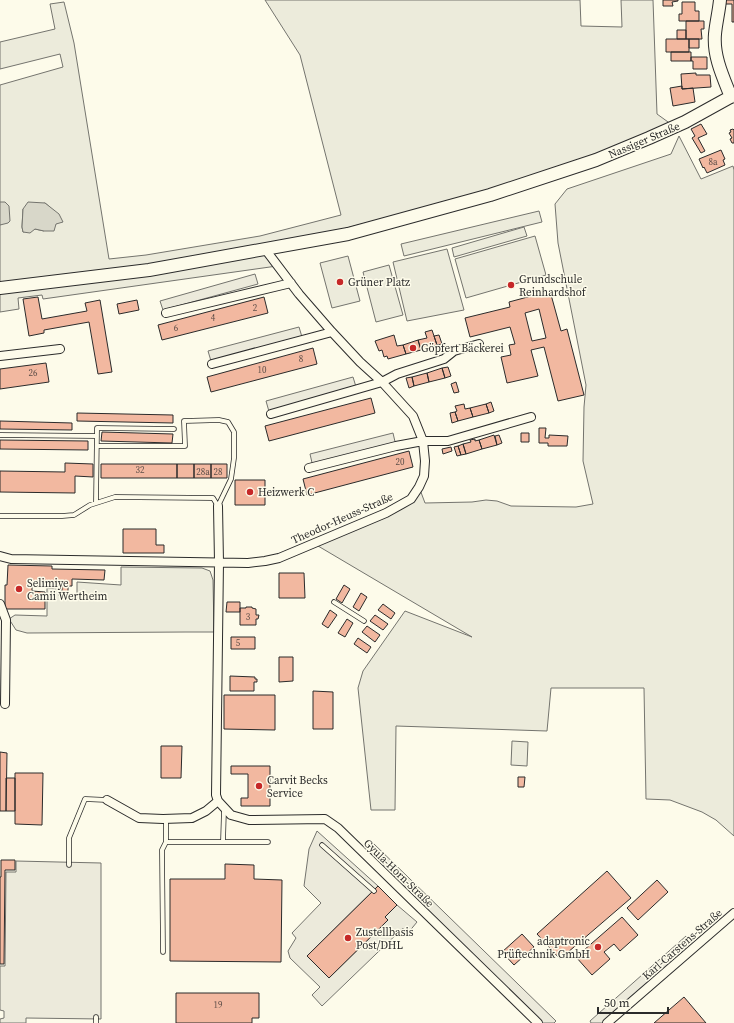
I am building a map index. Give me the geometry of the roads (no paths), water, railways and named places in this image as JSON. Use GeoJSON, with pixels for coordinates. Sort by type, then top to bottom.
{"type":"FeatureCollection","features":[{"type":"Feature","properties":{"kind":"main road"},"geometry":{"type":"LineString","coordinates":[[720,0],[715,35],[716,55],[719,69],[732,96]]}},
{"type":"Feature","properties":{"kind":"main road","name":"Nassiger Straße"},"geometry":{"type":"LineString","coordinates":[[0,288],[149,270],[348,234],[490,195],[596,160],[685,122],[732,96]]}},
{"type":"Feature","properties":{"kind":"street","name":"Theodor-Heuss-Straße"},"geometry":{"type":"LineString","coordinates":[[0,556],[11,560],[248,563],[265,561],[279,558],[386,513],[411,499],[424,476],[425,461],[422,441],[413,416],[382,382],[360,362],[332,332],[299,294],[266,249]]}},
{"type":"Feature","properties":{"kind":"street"},"geometry":{"type":"LineString","coordinates":[[166,313],[291,283]]}},
{"type":"Feature","properties":{"kind":"street"},"geometry":{"type":"LineString","coordinates":[[212,364],[332,332]]}},
{"type":"Feature","properties":{"kind":"street"},"geometry":{"type":"LineString","coordinates":[[271,414],[382,382],[397,374],[444,359],[454,351],[479,344]]}},
{"type":"Feature","properties":{"kind":"street"},"geometry":{"type":"LineString","coordinates":[[0,356],[60,349]]}},
{"type":"Feature","properties":{"kind":"street"},"geometry":{"type":"LineString","coordinates":[[309,468],[396,446],[422,441],[448,441],[532,417]]}},
{"type":"Feature","properties":{"kind":"street"},"geometry":{"type":"LineString","coordinates":[[107,800],[139,818],[166,819],[192,818],[206,811],[218,801],[216,794],[219,562],[218,506]]}},
{"type":"Feature","properties":{"kind":"street"},"geometry":{"type":"LineString","coordinates":[[0,604],[6,620],[5,704]]}},
{"type":"Feature","properties":{"kind":"street","name":"Gyula-Horn-Straße"},"geometry":{"type":"LineString","coordinates":[[218,801],[231,815],[249,820],[325,819],[338,828],[538,1023]]}},
{"type":"Feature","properties":{"kind":"street","name":"Karl-Carstens-Straße"},"geometry":{"type":"LineString","coordinates":[[607,1023],[734,913]]}},
{"type":"Feature","properties":{"kind":"lane"},"geometry":{"type":"LineString","coordinates":[[97,446],[185,446],[184,421],[219,420],[228,422],[234,432],[234,458],[231,478],[218,506]]}},
{"type":"Feature","properties":{"kind":"lane"},"geometry":{"type":"LineString","coordinates":[[96,503],[97,428],[174,429]]}},
{"type":"Feature","properties":{"kind":"lane"},"geometry":{"type":"LineString","coordinates":[[0,435],[97,436]]}},
{"type":"Feature","properties":{"kind":"lane"},"geometry":{"type":"LineString","coordinates":[[0,516],[74,515],[90,505],[115,497],[213,498],[218,506]]}},
{"type":"Feature","properties":{"kind":"lane"},"geometry":{"type":"LineString","coordinates":[[334,602],[364,621]]}},
{"type":"Feature","properties":{"kind":"lane"},"geometry":{"type":"LineString","coordinates":[[69,865],[69,838],[85,799],[107,800]]}},
{"type":"Feature","properties":{"kind":"lane"},"geometry":{"type":"LineString","coordinates":[[223,842],[224,808]]}},
{"type":"Feature","properties":{"kind":"lane"},"geometry":{"type":"LineString","coordinates":[[163,952],[162,850],[166,842],[166,819]]}},
{"type":"Feature","properties":{"kind":"lane"},"geometry":{"type":"LineString","coordinates":[[166,842],[268,842]]}},
{"type":"Feature","properties":{"kind":"lane"},"geometry":{"type":"LineString","coordinates":[[322,845],[374,891]]}},
{"type":"Feature","properties":{"kind":"lane"},"geometry":{"type":"LineString","coordinates":[[96,1017],[96,1023]]}},
{"type":"Feature","properties":{"kind":"place","name":"Grüner Platz"},"geometry":{"type":"Point","coordinates":[340,282]}},
{"type":"Feature","properties":{"kind":"place","name":"Grundschule Reinhardshof"},"geometry":{"type":"Point","coordinates":[511,285]}},
{"type":"Feature","properties":{"kind":"place","name":"Göpfert Bäckerei"},"geometry":{"type":"Point","coordinates":[413,348]}},
{"type":"Feature","properties":{"kind":"place","name":"Heizwerk C"},"geometry":{"type":"Point","coordinates":[250,492]}},
{"type":"Feature","properties":{"kind":"place","name":"Selimiye Camii Wertheim"},"geometry":{"type":"Point","coordinates":[19,589]}},
{"type":"Feature","properties":{"kind":"place","name":"Carvit Becks Service"},"geometry":{"type":"Point","coordinates":[259,786]}},
{"type":"Feature","properties":{"kind":"place","name":"Zustellbasis Post/DHL"},"geometry":{"type":"Point","coordinates":[348,938]}},
{"type":"Feature","properties":{"kind":"place","name":"adaptronic Prüftechnik GmbH"},"geometry":{"type":"Point","coordinates":[598,947]}}]}
